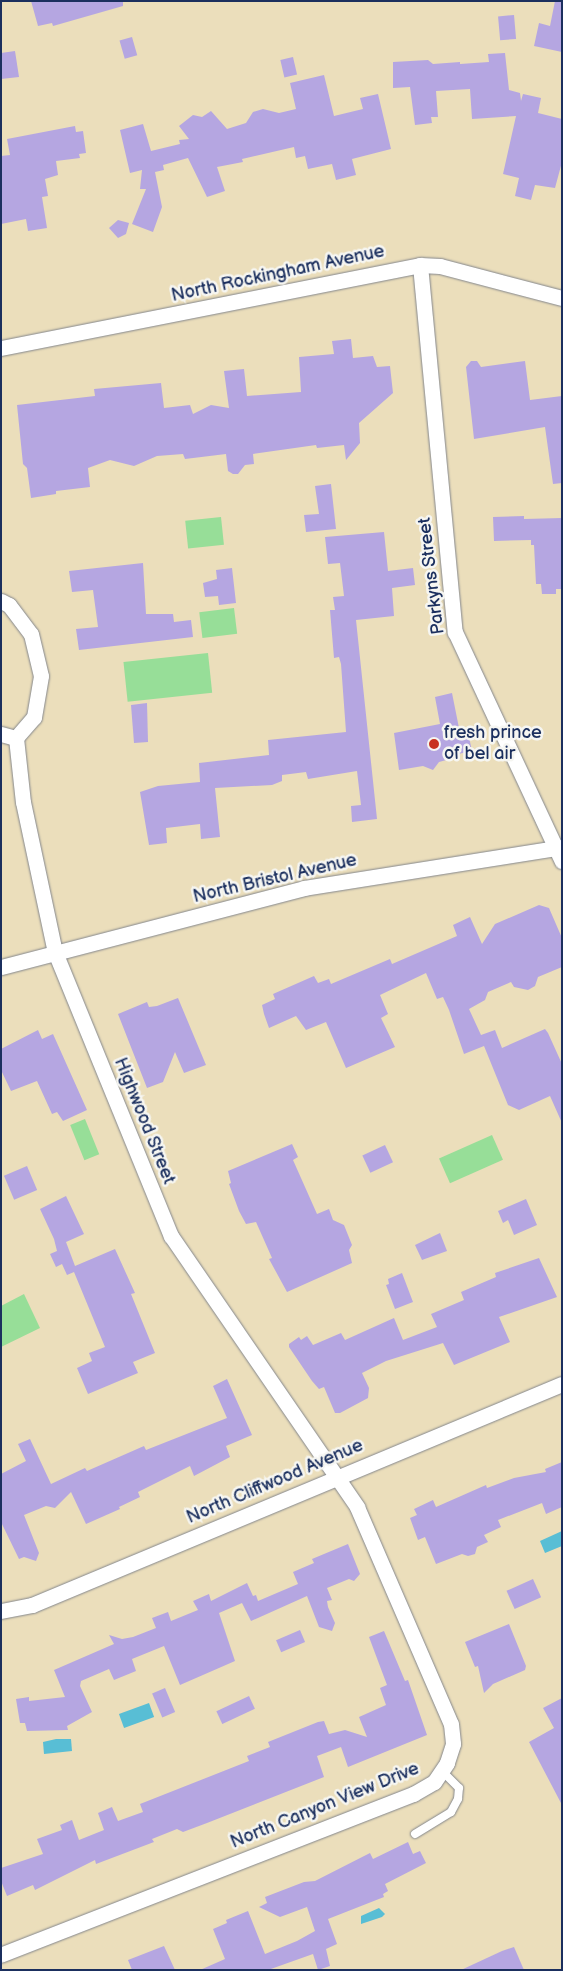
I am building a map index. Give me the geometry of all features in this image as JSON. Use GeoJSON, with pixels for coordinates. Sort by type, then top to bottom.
{"type":"FeatureCollection","features":[{"type":"Feature","properties":{"kind":"street","name":"North Rockingham Avenue"},"geometry":{"type":"LineString","coordinates":[[1,348],[420,265],[440,266],[562,298]]}},
{"type":"Feature","properties":{"kind":"street","name":"Parkyns Street"},"geometry":{"type":"LineString","coordinates":[[420,265],[455,632],[560,851]]}},
{"type":"Feature","properties":{"kind":"street","name":"Highwood Street"},"geometry":{"type":"LineString","coordinates":[[1,601],[9,605],[31,634],[42,676],[34,717],[9,736],[55,952],[171,1236],[334,1477]]}},
{"type":"Feature","properties":{"kind":"street","name":"North Bristol Avenue"},"geometry":{"type":"LineString","coordinates":[[1,967],[304,888],[560,851]]}},
{"type":"Feature","properties":{"kind":"street","name":"North Cliffwood Avenue"},"geometry":{"type":"LineString","coordinates":[[1,1611],[32,1605],[334,1477],[562,1384]]}},
{"type":"Feature","properties":{"kind":"street","name":"North Canyon View Drive"},"geometry":{"type":"LineString","coordinates":[[1,1955],[413,1794],[434,1782],[442,1771],[453,1744],[451,1724],[357,1507],[334,1477]]}},
{"type":"Feature","properties":{"kind":"lane"},"geometry":{"type":"LineString","coordinates":[[415,1834],[451,1812],[458,1800],[459,1788],[442,1771]]}},
{"type":"Feature","properties":{"kind":"green space"},"geometry":{"type":"Polygon","coordinates":[[[221,517],[224,545],[188,549],[185,521],[221,517]]]}},
{"type":"Feature","properties":{"kind":"green space"},"geometry":{"type":"Polygon","coordinates":[[[234,608],[237,634],[202,638],[199,612],[234,608]]]}},
{"type":"Feature","properties":{"kind":"green space"},"geometry":{"type":"Polygon","coordinates":[[[208,653],[212,693],[128,702],[123,662],[208,653]]]}},
{"type":"Feature","properties":{"kind":"green space"},"geometry":{"type":"Polygon","coordinates":[[[85,1119],[99,1154],[84,1160],[70,1125],[85,1119]]]}},
{"type":"Feature","properties":{"kind":"green space"},"geometry":{"type":"Polygon","coordinates":[[[492,1135],[503,1160],[450,1183],[439,1159],[492,1135]]]}},
{"type":"Feature","properties":{"kind":"green space"},"geometry":{"type":"Polygon","coordinates":[[[24,1294],[40,1328],[1,1347],[1,1306],[24,1294]]]}},
{"type":"Feature","properties":{"kind":"water"},"geometry":{"type":"Polygon","coordinates":[[[562,1531],[562,1546],[545,1553],[540,1541],[562,1531]]]}},
{"type":"Feature","properties":{"kind":"water"},"geometry":{"type":"Polygon","coordinates":[[[149,1703],[154,1717],[124,1728],[119,1714],[149,1703]]]}},
{"type":"Feature","properties":{"kind":"water"},"geometry":{"type":"Polygon","coordinates":[[[56,1739],[71,1739],[72,1751],[44,1754],[43,1742],[56,1739]]]}},
{"type":"Feature","properties":{"kind":"water"},"geometry":{"type":"Polygon","coordinates":[[[379,1908],[385,1914],[382,1917],[361,1924],[361,1916],[379,1908]]]}},
{"type":"Feature","properties":{"kind":"building"},"geometry":{"type":"Polygon","coordinates":[[[31,1],[123,1],[123,6],[53,26],[52,23],[38,26],[31,1]]]}},
{"type":"Feature","properties":{"kind":"building"},"geometry":{"type":"Polygon","coordinates":[[[555,1],[562,1],[562,52],[534,46],[539,23],[550,26],[555,1]]]}},
{"type":"Feature","properties":{"kind":"building"},"geometry":{"type":"Polygon","coordinates":[[[514,15],[516,39],[500,40],[498,16],[514,15]]]}},
{"type":"Feature","properties":{"kind":"building"},"geometry":{"type":"Polygon","coordinates":[[[132,37],[137,55],[125,59],[120,41],[132,37]]]}},
{"type":"Feature","properties":{"kind":"building"},"geometry":{"type":"Polygon","coordinates":[[[15,51],[19,77],[1,79],[1,53],[15,51]]]}},
{"type":"Feature","properties":{"kind":"building"},"geometry":{"type":"Polygon","coordinates":[[[505,53],[509,90],[520,93],[521,101],[523,94],[541,98],[538,113],[562,119],[562,162],[555,188],[535,185],[531,200],[515,196],[519,178],[503,174],[516,116],[472,119],[470,89],[436,91],[438,117],[431,117],[432,123],[415,125],[410,87],[393,88],[393,62],[428,60],[433,64],[460,62],[460,64],[489,62],[488,54],[505,53]]]}},
{"type":"Feature","properties":{"kind":"building"},"geometry":{"type":"Polygon","coordinates":[[[293,57],[297,75],[284,77],[280,60],[293,57]]]}},
{"type":"Feature","properties":{"kind":"building"},"geometry":{"type":"Polygon","coordinates":[[[324,75],[334,116],[363,109],[360,98],[378,94],[391,149],[352,159],[356,175],[336,180],[332,164],[308,169],[305,156],[296,158],[294,147],[242,159],[243,162],[217,167],[225,191],[207,197],[188,158],[163,165],[164,170],[155,172],[162,207],[153,232],[132,224],[146,189],[140,189],[142,170],[130,173],[120,130],[143,124],[151,151],[180,144],[179,140],[189,139],[179,126],[193,115],[202,117],[211,111],[227,129],[246,123],[253,112],[263,109],[279,113],[296,109],[290,83],[324,75]]]}},
{"type":"Feature","properties":{"kind":"building"},"geometry":{"type":"Polygon","coordinates":[[[75,126],[76,132],[83,131],[86,153],[79,154],[80,158],[56,161],[58,175],[45,179],[48,196],[42,197],[47,228],[28,231],[26,219],[1,224],[1,156],[10,155],[7,139],[75,126]]]}},
{"type":"Feature","properties":{"kind":"building"},"geometry":{"type":"Polygon","coordinates":[[[118,220],[129,223],[126,234],[118,238],[109,228],[118,220]]]}},
{"type":"Feature","properties":{"kind":"building"},"geometry":{"type":"Polygon","coordinates":[[[351,339],[353,358],[373,356],[377,367],[390,366],[393,393],[359,423],[360,443],[346,460],[344,445],[317,448],[316,445],[253,454],[254,464],[245,465],[238,474],[228,471],[226,454],[185,459],[183,454],[157,456],[134,466],[110,460],[88,468],[90,487],[56,491],[56,494],[31,498],[27,468],[23,464],[17,405],[95,396],[94,389],[161,383],[164,408],[190,405],[193,414],[211,405],[229,408],[224,371],[244,369],[247,396],[301,392],[299,357],[334,354],[332,341],[351,339]]]}},
{"type":"Feature","properties":{"kind":"building"},"geometry":{"type":"Polygon","coordinates":[[[471,361],[477,361],[481,367],[525,361],[530,400],[562,396],[562,483],[553,484],[545,427],[474,439],[466,367],[471,361]]]}},
{"type":"Feature","properties":{"kind":"building"},"geometry":{"type":"Polygon","coordinates":[[[331,484],[336,529],[306,532],[304,515],[319,514],[315,486],[331,484]]]}},
{"type":"Feature","properties":{"kind":"building"},"geometry":{"type":"Polygon","coordinates":[[[524,516],[524,519],[562,518],[562,589],[556,589],[556,594],[542,594],[541,584],[536,584],[534,545],[531,545],[531,540],[494,541],[493,517],[524,516]]]}},
{"type":"Feature","properties":{"kind":"building"},"geometry":{"type":"Polygon","coordinates":[[[384,532],[388,571],[413,568],[415,585],[392,588],[394,616],[356,620],[377,819],[352,822],[351,806],[361,805],[357,771],[308,779],[306,772],[282,775],[282,781],[272,785],[215,788],[220,837],[201,839],[200,824],[166,828],[167,843],[149,845],[140,792],[158,786],[200,782],[199,763],[269,755],[268,740],[346,732],[341,664],[339,657],[334,658],[330,610],[335,610],[333,597],[344,596],[340,563],[328,564],[325,537],[384,532]]]}},
{"type":"Feature","properties":{"kind":"building"},"geometry":{"type":"Polygon","coordinates":[[[143,563],[146,614],[173,614],[174,622],[191,620],[193,637],[79,650],[76,629],[98,627],[93,590],[72,592],[69,571],[143,563]]]}},
{"type":"Feature","properties":{"kind":"building"},"geometry":{"type":"Polygon","coordinates":[[[232,568],[236,603],[219,605],[218,596],[205,597],[203,583],[217,579],[216,570],[232,568]]]}},
{"type":"Feature","properties":{"kind":"building"},"geometry":{"type":"Polygon","coordinates":[[[452,693],[461,738],[469,737],[472,751],[449,756],[450,759],[439,762],[433,770],[423,766],[399,770],[394,733],[440,724],[435,697],[452,693]]]}},
{"type":"Feature","properties":{"kind":"building"},"geometry":{"type":"Polygon","coordinates":[[[147,703],[148,742],[134,743],[131,705],[147,703]]]}},
{"type":"Feature","properties":{"kind":"building"},"geometry":{"type":"Polygon","coordinates":[[[539,905],[549,908],[562,938],[562,967],[538,977],[535,986],[528,990],[514,987],[511,982],[488,992],[485,1000],[469,1009],[481,1035],[495,1030],[502,1048],[545,1029],[562,1064],[562,1123],[550,1096],[519,1110],[508,1105],[484,1046],[464,1054],[443,997],[437,999],[426,973],[380,995],[388,1014],[381,1018],[395,1047],[346,1068],[326,1022],[306,1030],[296,1016],[269,1028],[262,1005],[275,999],[273,994],[314,976],[318,983],[329,979],[331,984],[390,959],[392,964],[457,936],[453,925],[470,917],[482,944],[495,924],[539,905]]]}},
{"type":"Feature","properties":{"kind":"building"},"geometry":{"type":"Polygon","coordinates":[[[178,998],[206,1065],[184,1073],[175,1052],[163,1082],[147,1088],[118,1014],[147,1002],[149,1007],[157,1006],[178,998]]]}},
{"type":"Feature","properties":{"kind":"building"},"geometry":{"type":"Polygon","coordinates":[[[38,1030],[42,1039],[53,1034],[87,1110],[63,1121],[57,1112],[52,1114],[37,1081],[11,1091],[1,1070],[1,1049],[38,1030]]]}},
{"type":"Feature","properties":{"kind":"building"},"geometry":{"type":"Polygon","coordinates":[[[292,1144],[298,1157],[293,1160],[317,1214],[329,1209],[333,1220],[344,1225],[352,1245],[349,1250],[352,1263],[287,1292],[269,1259],[272,1258],[256,1222],[246,1224],[239,1211],[229,1184],[231,1183],[228,1171],[292,1144]]]}},
{"type":"Feature","properties":{"kind":"building"},"geometry":{"type":"Polygon","coordinates":[[[385,1145],[393,1162],[370,1173],[362,1156],[385,1145]]]}},
{"type":"Feature","properties":{"kind":"building"},"geometry":{"type":"Polygon","coordinates":[[[27,1166],[37,1190],[14,1200],[4,1176],[27,1166]]]}},
{"type":"Feature","properties":{"kind":"building"},"geometry":{"type":"Polygon","coordinates":[[[66,1196],[84,1234],[66,1242],[75,1266],[115,1249],[135,1293],[131,1294],[155,1353],[133,1362],[138,1373],[88,1394],[77,1368],[92,1361],[89,1353],[105,1347],[74,1272],[67,1275],[62,1264],[56,1267],[50,1254],[57,1251],[54,1239],[40,1209],[66,1196]]]}},
{"type":"Feature","properties":{"kind":"building"},"geometry":{"type":"Polygon","coordinates":[[[526,1199],[537,1225],[514,1235],[508,1220],[503,1223],[498,1211],[526,1199]]]}},
{"type":"Feature","properties":{"kind":"building"},"geometry":{"type":"Polygon","coordinates":[[[440,1233],[447,1251],[422,1260],[415,1245],[440,1233]]]}},
{"type":"Feature","properties":{"kind":"building"},"geometry":{"type":"Polygon","coordinates":[[[539,1258],[557,1297],[499,1317],[510,1342],[454,1365],[443,1343],[386,1361],[362,1373],[369,1388],[368,1398],[340,1413],[335,1413],[324,1387],[319,1389],[312,1381],[289,1347],[289,1344],[299,1337],[301,1340],[307,1336],[313,1345],[341,1333],[345,1340],[394,1318],[403,1340],[437,1327],[431,1314],[464,1300],[461,1292],[496,1277],[495,1273],[539,1258]]]}},
{"type":"Feature","properties":{"kind":"building"},"geometry":{"type":"Polygon","coordinates":[[[402,1273],[413,1302],[395,1309],[386,1285],[389,1284],[388,1279],[402,1273]]]}},
{"type":"Feature","properties":{"kind":"building"},"geometry":{"type":"Polygon","coordinates":[[[227,1379],[252,1435],[226,1446],[230,1457],[194,1476],[190,1466],[138,1492],[140,1497],[119,1507],[120,1509],[86,1524],[71,1492],[55,1508],[46,1506],[24,1515],[39,1553],[36,1561],[24,1557],[19,1559],[1,1522],[1,1474],[26,1461],[18,1444],[30,1439],[51,1484],[85,1468],[87,1471],[144,1446],[146,1450],[227,1418],[213,1386],[227,1379]]]}},
{"type":"Feature","properties":{"kind":"building"},"geometry":{"type":"Polygon","coordinates":[[[562,1462],[562,1507],[546,1514],[542,1503],[498,1520],[501,1527],[484,1535],[488,1542],[477,1547],[475,1554],[468,1556],[462,1554],[436,1564],[425,1537],[418,1540],[410,1518],[417,1515],[414,1509],[433,1500],[436,1507],[486,1485],[487,1488],[514,1478],[546,1472],[545,1469],[562,1462]]]}},
{"type":"Feature","properties":{"kind":"building"},"geometry":{"type":"Polygon","coordinates":[[[348,1544],[360,1574],[354,1581],[349,1579],[327,1588],[332,1600],[327,1601],[328,1607],[335,1623],[332,1631],[319,1627],[307,1596],[251,1621],[242,1603],[219,1613],[235,1661],[180,1685],[164,1646],[132,1659],[136,1671],[114,1680],[109,1669],[81,1681],[80,1686],[92,1712],[67,1726],[68,1730],[27,1731],[25,1723],[20,1723],[16,1699],[29,1697],[29,1701],[65,1697],[54,1670],[114,1644],[109,1635],[122,1639],[133,1637],[156,1628],[152,1618],[168,1612],[171,1621],[198,1610],[193,1601],[209,1594],[211,1601],[247,1583],[253,1596],[256,1595],[258,1601],[298,1584],[293,1572],[314,1563],[312,1559],[348,1544]]]}},
{"type":"Feature","properties":{"kind":"building"},"geometry":{"type":"Polygon","coordinates":[[[533,1579],[541,1597],[515,1609],[507,1591],[533,1579]]]}},
{"type":"Feature","properties":{"kind":"building"},"geometry":{"type":"Polygon","coordinates":[[[509,1624],[526,1666],[525,1670],[493,1684],[484,1693],[478,1666],[475,1667],[465,1642],[509,1624]]]}},
{"type":"Feature","properties":{"kind":"building"},"geometry":{"type":"Polygon","coordinates":[[[300,1630],[305,1642],[281,1652],[276,1640],[300,1630]]]}},
{"type":"Feature","properties":{"kind":"building"},"geometry":{"type":"Polygon","coordinates":[[[384,1631],[405,1681],[408,1680],[427,1735],[348,1767],[341,1747],[317,1756],[324,1777],[183,1832],[177,1829],[152,1839],[154,1842],[96,1864],[95,1860],[35,1890],[33,1885],[7,1896],[1,1881],[1,1868],[43,1854],[37,1839],[62,1830],[60,1825],[72,1820],[79,1840],[104,1830],[98,1813],[112,1807],[118,1821],[143,1812],[140,1804],[249,1761],[247,1756],[270,1747],[268,1742],[318,1722],[324,1721],[329,1734],[345,1730],[367,1737],[359,1717],[386,1705],[380,1688],[387,1685],[369,1637],[384,1631]]]}},
{"type":"Feature","properties":{"kind":"building"},"geometry":{"type":"Polygon","coordinates":[[[165,1688],[175,1712],[162,1717],[152,1693],[165,1688]]]}},
{"type":"Feature","properties":{"kind":"building"},"geometry":{"type":"Polygon","coordinates":[[[249,1696],[255,1709],[222,1724],[216,1711],[249,1696]]]}},
{"type":"Feature","properties":{"kind":"building"},"geometry":{"type":"Polygon","coordinates":[[[562,1698],[562,1805],[529,1742],[554,1728],[543,1708],[562,1698]]]}},
{"type":"Feature","properties":{"kind":"building"},"geometry":{"type":"Polygon","coordinates":[[[408,1842],[413,1854],[420,1851],[426,1863],[385,1884],[388,1891],[383,1894],[384,1897],[328,1919],[337,1944],[326,1949],[330,1966],[318,1970],[313,1954],[268,1970],[200,1970],[225,1959],[213,1929],[227,1923],[226,1920],[248,1911],[265,1954],[297,1941],[315,1931],[307,1907],[280,1917],[259,1907],[267,1903],[265,1897],[304,1882],[315,1881],[370,1853],[373,1859],[408,1842]]]}},
{"type":"Feature","properties":{"kind":"building"},"geometry":{"type":"Polygon","coordinates":[[[164,1946],[175,1970],[132,1970],[128,1960],[164,1946]]]}},
{"type":"Feature","properties":{"kind":"building"},"geometry":{"type":"Polygon","coordinates":[[[514,1947],[524,1970],[461,1970],[502,1951],[514,1947]]]}},
{"type":"Feature","properties":{"kind":"place","name":"fresh prince of bel air"},"geometry":{"type":"Point","coordinates":[434,744]}}]}
